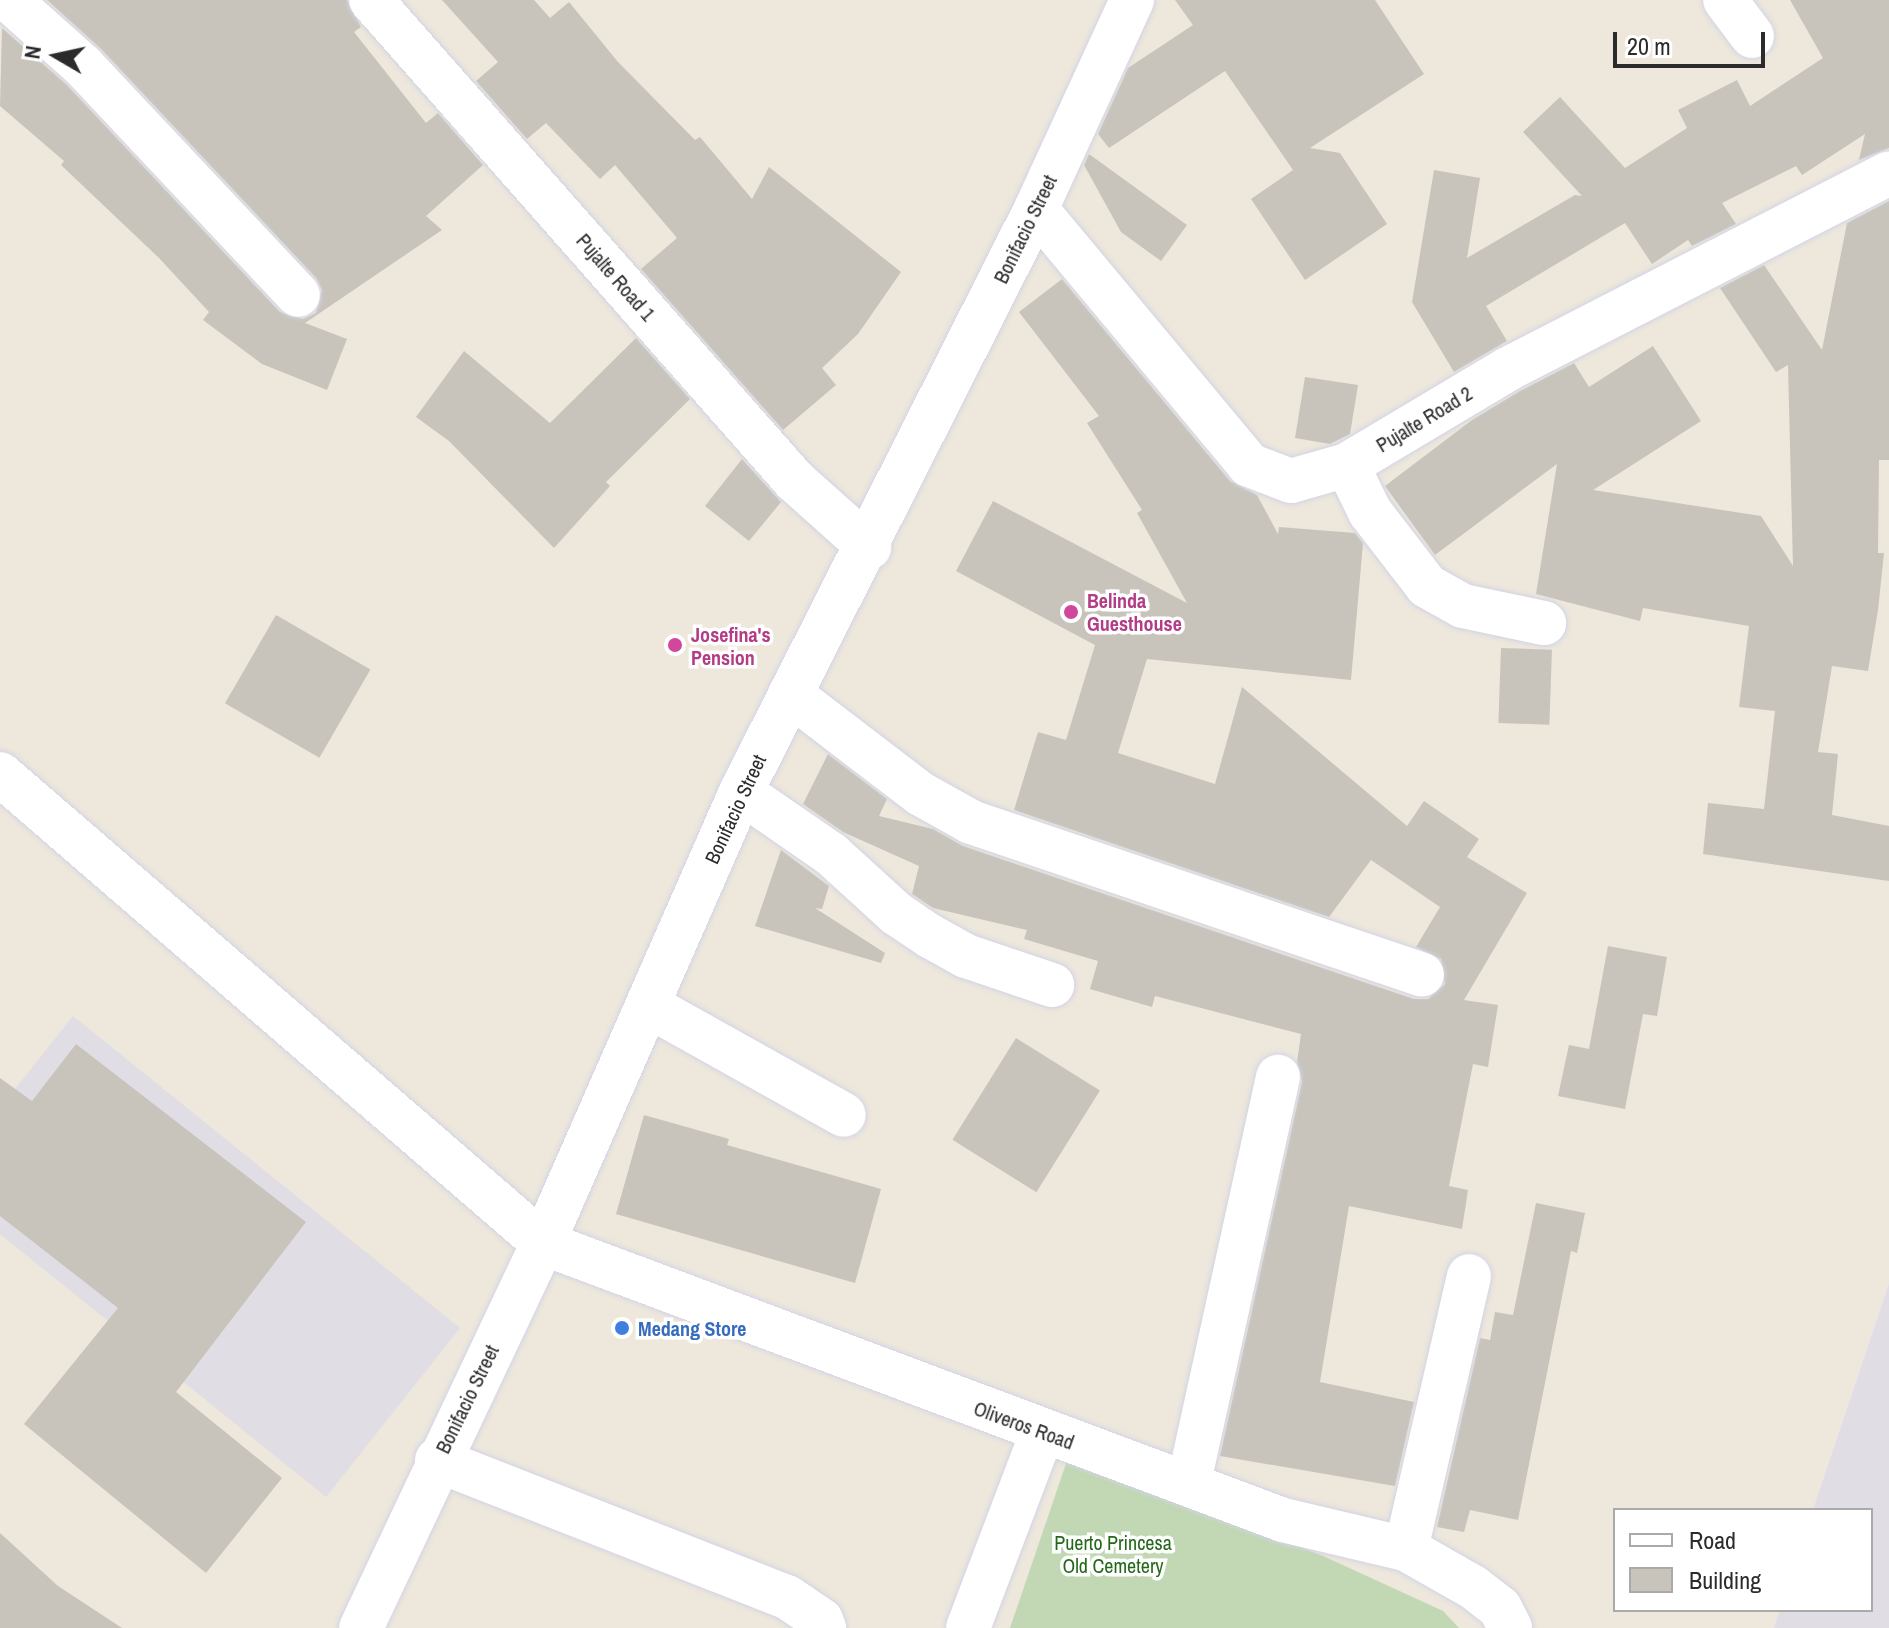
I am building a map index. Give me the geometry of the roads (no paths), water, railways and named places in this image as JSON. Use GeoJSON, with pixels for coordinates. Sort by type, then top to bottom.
{"type":"FeatureCollection","features":[{"type":"Feature","properties":{"kind":"street"},"geometry":{"type":"LineString","coordinates":[[9,0],[83,66],[298,295]]}},
{"type":"Feature","properties":{"kind":"street","name":"Pujalte Road 1"},"geometry":{"type":"LineString","coordinates":[[371,0],[794,480],[869,547]]}},
{"type":"Feature","properties":{"kind":"street","name":"Bonifacio Street"},"geometry":{"type":"LineString","coordinates":[[361,1628],[437,1460],[543,1243],[741,792],[869,547],[1036,209],[1132,0]]}},
{"type":"Feature","properties":{"kind":"street"},"geometry":{"type":"LineString","coordinates":[[1725,0],[1752,36]]}},
{"type":"Feature","properties":{"kind":"street","name":"Pujalte Road 2"},"geometry":{"type":"LineString","coordinates":[[1036,209],[1249,465],[1291,481],[1347,465],[1508,369],[1889,173]]}},
{"type":"Feature","properties":{"kind":"street"},"geometry":{"type":"LineString","coordinates":[[1347,465],[1370,512],[1427,586],[1463,606],[1544,623]]}},
{"type":"Feature","properties":{"kind":"street"},"geometry":{"type":"LineString","coordinates":[[790,694],[921,794],[971,822],[1422,975]]}},
{"type":"Feature","properties":{"kind":"street","name":"Oliveros Road"},"geometry":{"type":"LineString","coordinates":[[0,774],[543,1243],[1042,1433],[1189,1482],[1283,1520],[1406,1549],[1505,1618]]}},
{"type":"Feature","properties":{"kind":"street"},"geometry":{"type":"LineString","coordinates":[[741,792],[831,854],[897,914],[930,936],[966,956],[1052,985]]}},
{"type":"Feature","properties":{"kind":"street"},"geometry":{"type":"LineString","coordinates":[[649,1006],[844,1115]]}},
{"type":"Feature","properties":{"kind":"street"},"geometry":{"type":"LineString","coordinates":[[1189,1482],[1278,1077]]}},
{"type":"Feature","properties":{"kind":"street"},"geometry":{"type":"LineString","coordinates":[[1406,1549],[1469,1276]]}},
{"type":"Feature","properties":{"kind":"street"},"geometry":{"type":"LineString","coordinates":[[968,1628],[1042,1433]]}},
{"type":"Feature","properties":{"kind":"street"},"geometry":{"type":"LineString","coordinates":[[437,1460],[787,1597],[821,1620],[824,1628]]}},
{"type":"Feature","properties":{"kind":"place","name":"Belinda Guesthouse"},"geometry":{"type":"Point","coordinates":[1071,612]}},
{"type":"Feature","properties":{"kind":"place","name":"Josefina's Pension"},"geometry":{"type":"Point","coordinates":[675,645]}},
{"type":"Feature","properties":{"kind":"place","name":"Medang Store"},"geometry":{"type":"Point","coordinates":[622,1328]}},
{"type":"Feature","properties":{"kind":"park label","name":"Puerto Princesa Old Cemetery"},"geometry":{"type":"Point","coordinates":[1113,1554]}}]}
